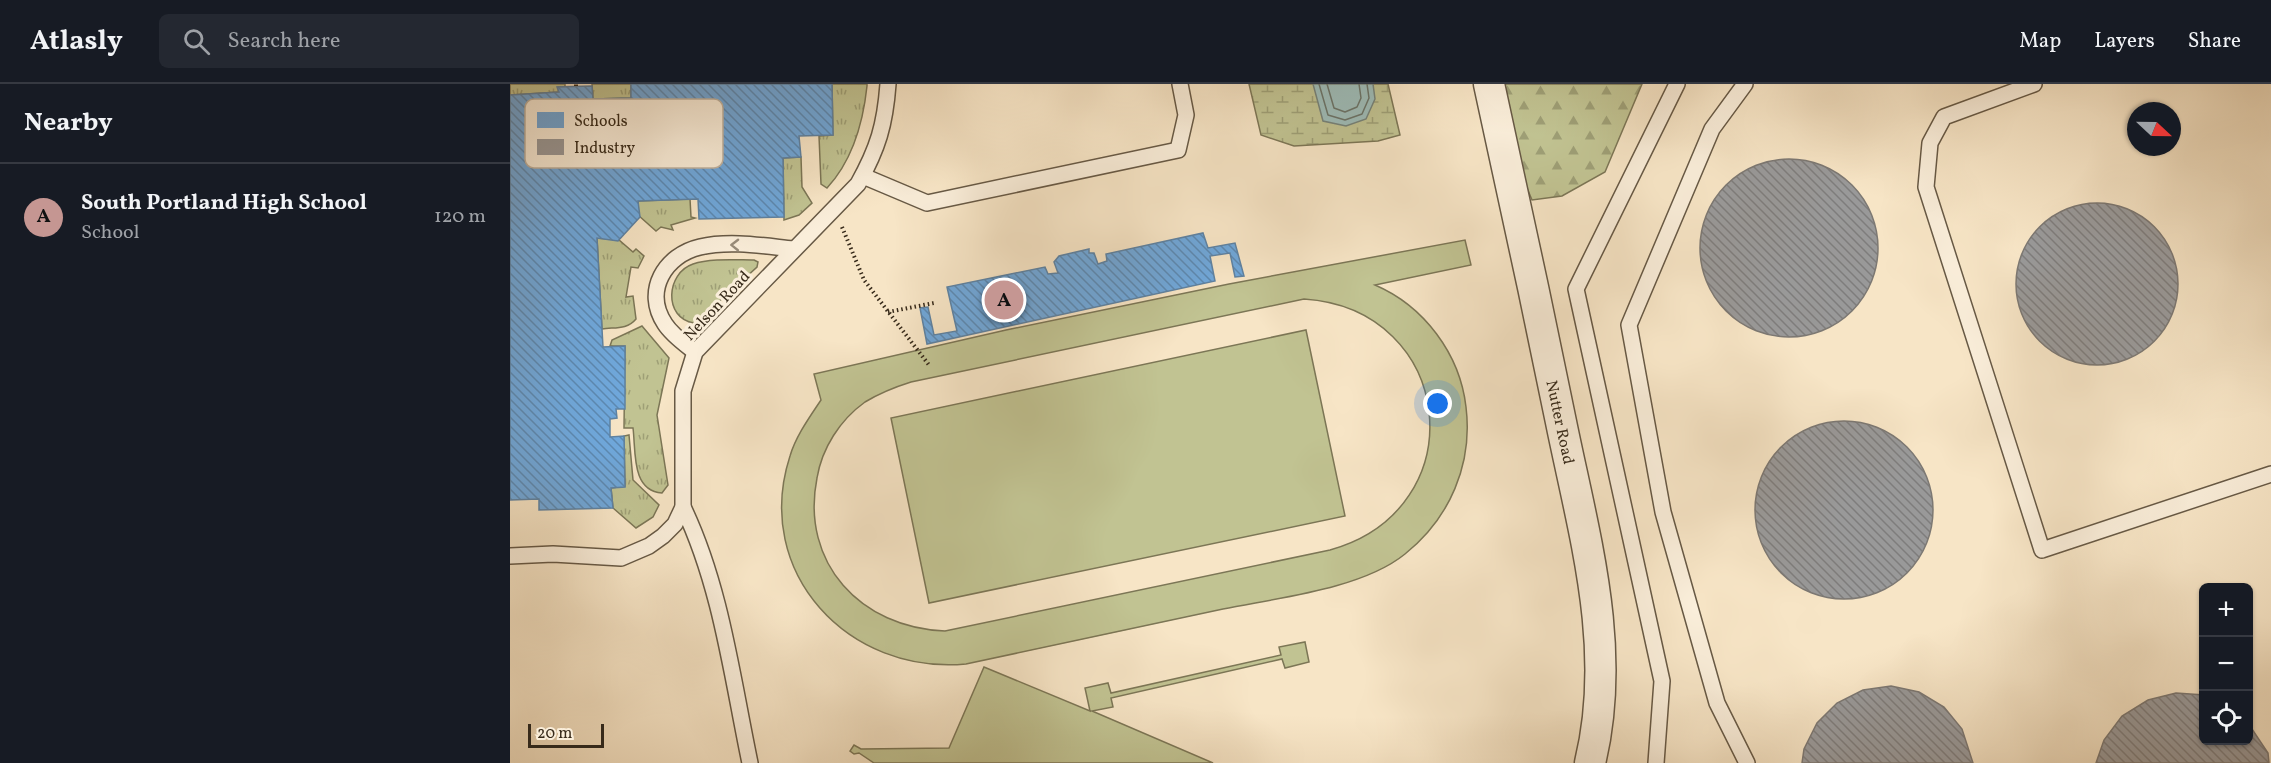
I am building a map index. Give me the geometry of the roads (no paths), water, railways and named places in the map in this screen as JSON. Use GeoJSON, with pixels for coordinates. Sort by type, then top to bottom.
{"type":"FeatureCollection","features":[{"type":"Feature","properties":{"kind":"street","name":"Nutter Road"},"geometry":{"type":"LineString","coordinates":[[1489,84],[1594,579],[1602,668],[1599,716],[1590,763]]}},
{"type":"Feature","properties":{"kind":"lane","name":"Nelson Road"},"geometry":{"type":"LineString","coordinates":[[683,507],[683,391],[695,352],[793,249],[835,209],[863,176],[877,150],[885,120],[888,84]]}},
{"type":"Feature","properties":{"kind":"lane"},"geometry":{"type":"LineString","coordinates":[[863,176],[927,203],[1179,150],[1186,115],[1180,84]]}},
{"type":"Feature","properties":{"kind":"lane"},"geometry":{"type":"LineString","coordinates":[[1656,763],[1662,681],[1576,289],[1677,84]]}},
{"type":"Feature","properties":{"kind":"lane"},"geometry":{"type":"LineString","coordinates":[[1745,84],[1712,129],[1629,325],[1663,512],[1717,703],[1747,763]]}},
{"type":"Feature","properties":{"kind":"lane"},"geometry":{"type":"LineString","coordinates":[[2034,84],[1944,117],[1930,143],[1926,187],[2042,550],[2271,474]]}},
{"type":"Feature","properties":{"kind":"lane"},"geometry":{"type":"LineString","coordinates":[[695,352],[665,325],[657,309],[656,284],[669,262],[686,251],[703,246],[750,245],[793,249]]}},
{"type":"Feature","properties":{"kind":"lane"},"geometry":{"type":"LineString","coordinates":[[510,556],[553,554],[621,558],[649,546],[663,536],[675,524],[683,507]]}},
{"type":"Feature","properties":{"kind":"lane"},"geometry":{"type":"LineString","coordinates":[[683,507],[701,545],[716,598],[750,763]]}},
{"type":"Feature","properties":{"kind":"water"},"geometry":{"type":"Polygon","coordinates":[[[1313,84],[1373,84],[1375,99],[1366,119],[1346,126],[1323,121],[1313,84]]]}},
{"type":"Feature","properties":{"kind":"place","name":"South Portland High School"},"geometry":{"type":"Point","coordinates":[1004,300]}}]}
